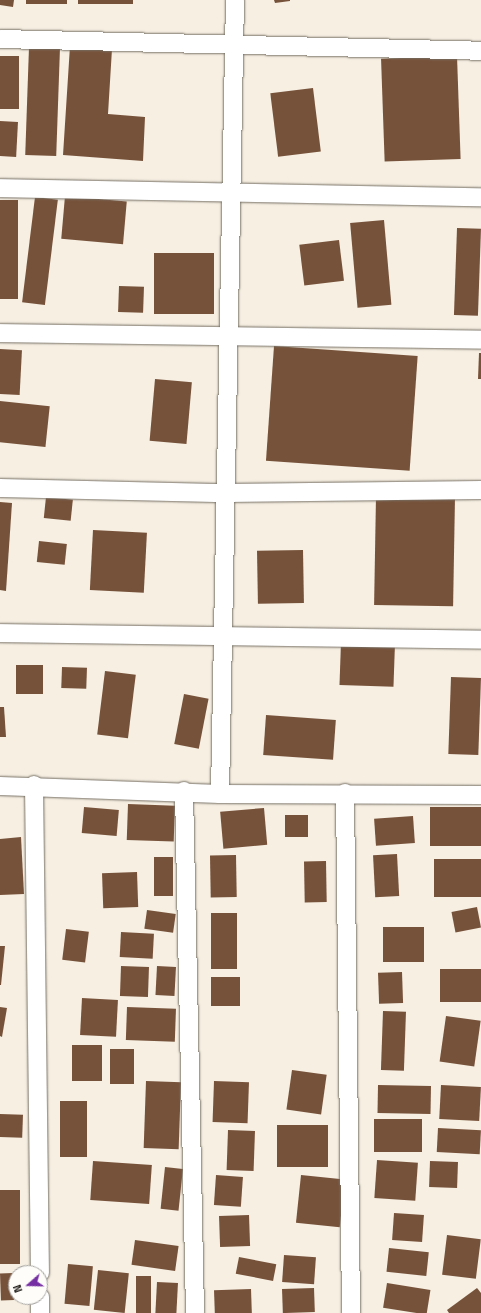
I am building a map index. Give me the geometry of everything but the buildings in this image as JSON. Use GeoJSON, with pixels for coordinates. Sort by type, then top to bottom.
{"type":"FeatureCollection","features":[{"type":"Feature","properties":{"kind":"street"},"geometry":{"type":"LineString","coordinates":[[220,794],[235,0]]}},
{"type":"Feature","properties":{"kind":"street"},"geometry":{"type":"LineString","coordinates":[[0,39],[481,51]]}},
{"type":"Feature","properties":{"kind":"street"},"geometry":{"type":"LineString","coordinates":[[0,188],[231,191],[481,197]]}},
{"type":"Feature","properties":{"kind":"street"},"geometry":{"type":"LineString","coordinates":[[0,334],[481,340]]}},
{"type":"Feature","properties":{"kind":"street"},"geometry":{"type":"LineString","coordinates":[[0,488],[226,494],[481,490]]}},
{"type":"Feature","properties":{"kind":"street"},"geometry":{"type":"LineString","coordinates":[[0,633],[481,640]]}},
{"type":"Feature","properties":{"kind":"street"},"geometry":{"type":"LineString","coordinates":[[34,785],[40,1265]]}},
{"type":"Feature","properties":{"kind":"street"},"geometry":{"type":"LineString","coordinates":[[0,786],[34,785],[184,791],[220,794],[345,793],[481,795]]}},
{"type":"Feature","properties":{"kind":"street"},"geometry":{"type":"LineString","coordinates":[[184,791],[195,1313]]}},
{"type":"Feature","properties":{"kind":"street"},"geometry":{"type":"LineString","coordinates":[[345,793],[351,1313]]}}]}
